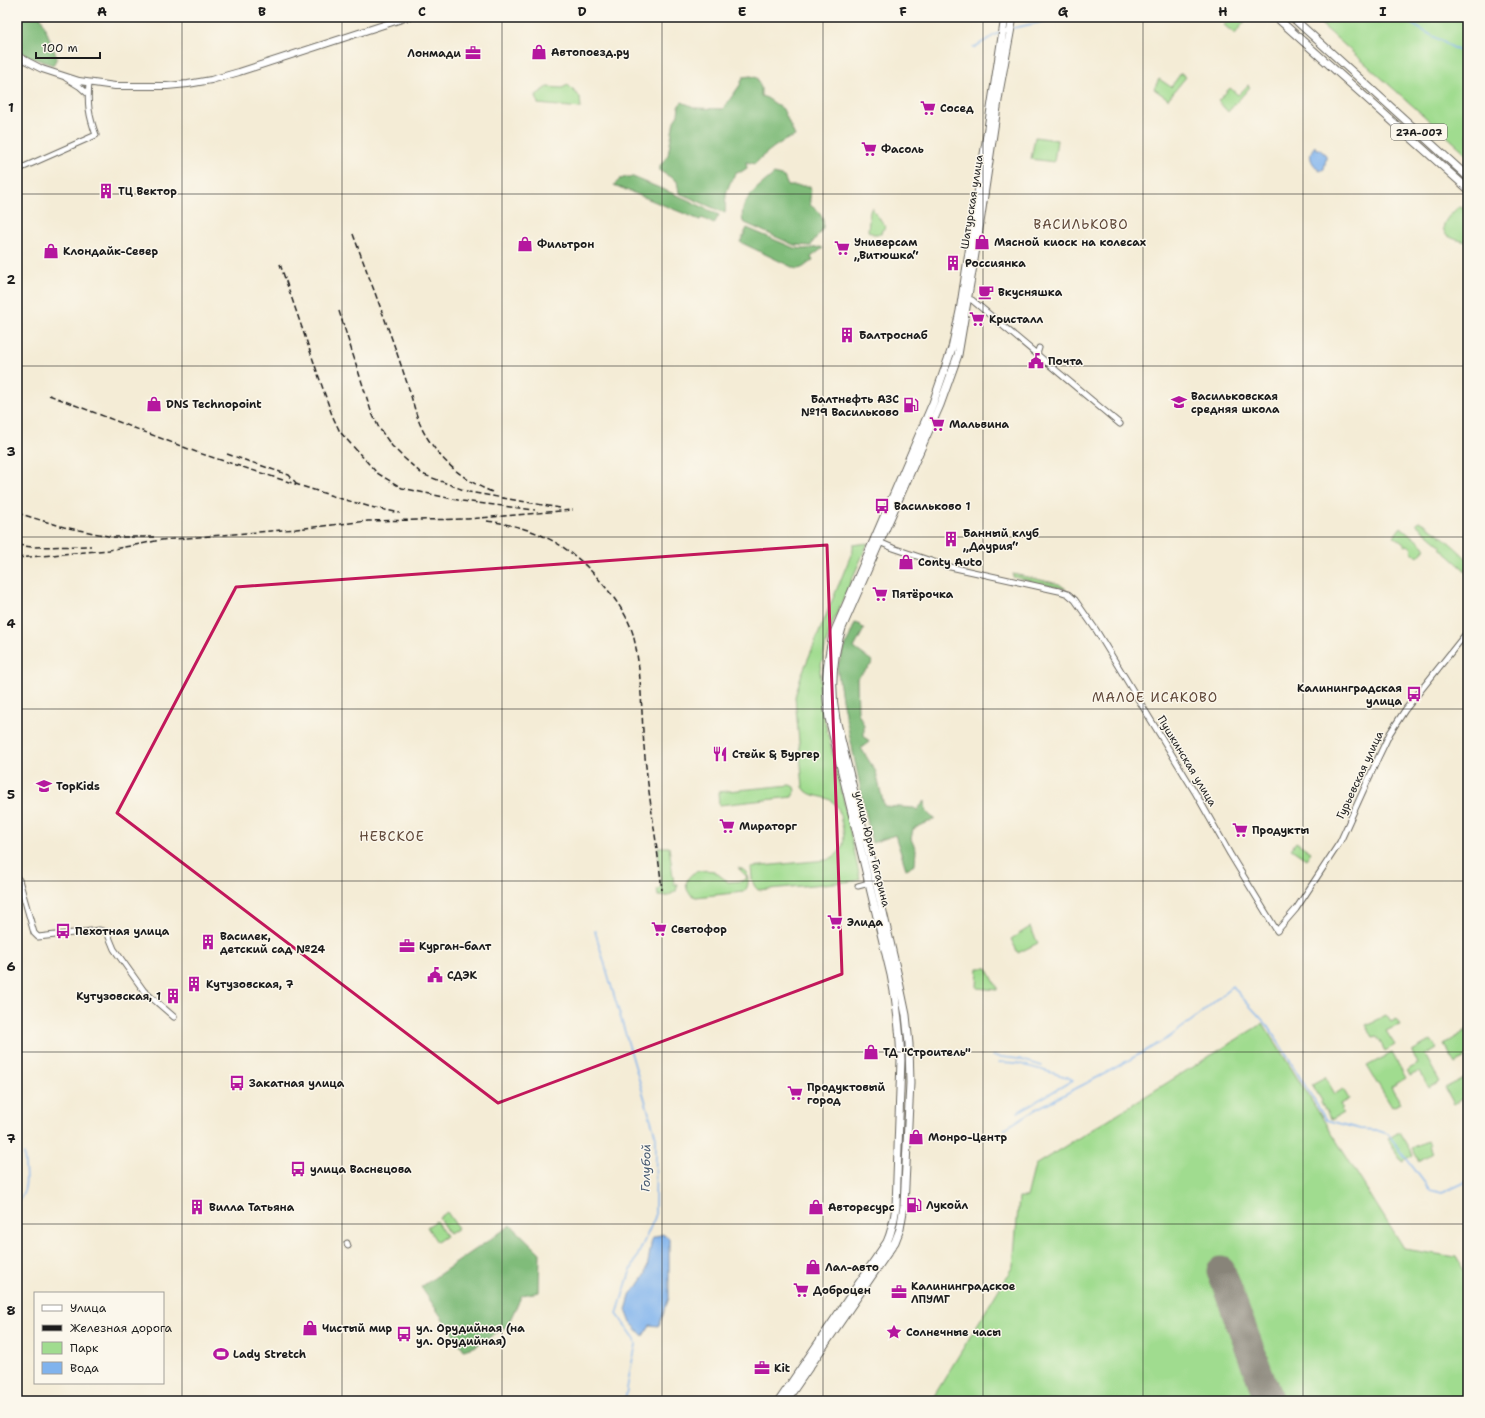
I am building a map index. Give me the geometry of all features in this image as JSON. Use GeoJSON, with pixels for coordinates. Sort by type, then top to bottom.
{"type":"FeatureCollection","features":[{"type":"Feature","properties":{"kind":"main road"},"geometry":{"type":"LineString","coordinates":[[17,56],[42,69],[89,83],[115,86],[167,86],[211,80],[239,72],[408,17]]}},
{"type":"Feature","properties":{"kind":"main road","name":"Шатурская улица"},"geometry":{"type":"LineString","coordinates":[[877,541],[935,397],[952,348],[965,298],[1013,17]]}},
{"type":"Feature","properties":{"kind":"main road","name":"27А-007"},"geometry":{"type":"LineString","coordinates":[[1276,17],[1468,189]]}},
{"type":"Feature","properties":{"kind":"main road","name":"27А-007"},"geometry":{"type":"LineString","coordinates":[[1292,17],[1468,177]]}},
{"type":"Feature","properties":{"kind":"main road","name":"Шатурская улица"},"geometry":{"type":"LineString","coordinates":[[877,541],[940,405],[958,355],[1004,25]]}},
{"type":"Feature","properties":{"kind":"main road"},"geometry":{"type":"LineString","coordinates":[[940,405],[939,401],[935,397],[945,392]]}},
{"type":"Feature","properties":{"kind":"main road","name":"улица Юрия Гагарина"},"geometry":{"type":"LineString","coordinates":[[779,1401],[884,1247],[892,1232],[897,1199],[901,1036],[897,1005],[891,974],[828,718],[825,681],[833,635],[877,541]]}},
{"type":"Feature","properties":{"kind":"main road","name":"улица Юрия Гагарина"},"geometry":{"type":"LineString","coordinates":[[786,1401],[895,1242],[900,1229],[904,1206],[910,1083],[909,1044],[906,1015],[899,979],[836,719],[832,695],[833,664],[839,639],[877,541]]}},
{"type":"Feature","properties":{"kind":"street"},"geometry":{"type":"LineString","coordinates":[[66,77],[88,94]]}},
{"type":"Feature","properties":{"kind":"street"},"geometry":{"type":"LineString","coordinates":[[17,170],[96,136],[88,112],[89,83]]}},
{"type":"Feature","properties":{"kind":"street"},"geometry":{"type":"LineString","coordinates":[[965,298],[990,314],[1120,424]]}},
{"type":"Feature","properties":{"kind":"street"},"geometry":{"type":"LineString","coordinates":[[1037,354],[1039,348]]}},
{"type":"Feature","properties":{"kind":"street","name":"Пушкинская улица"},"geometry":{"type":"LineString","coordinates":[[877,541],[946,566],[1059,591],[1068,594],[1075,600],[1096,630],[1277,931]]}},
{"type":"Feature","properties":{"kind":"street","name":"Гурьевская улица"},"geometry":{"type":"LineString","coordinates":[[1277,931],[1296,909],[1340,842],[1367,780],[1390,733],[1401,716],[1467,632]]}},
{"type":"Feature","properties":{"kind":"street"},"geometry":{"type":"LineString","coordinates":[[17,878],[19,880],[34,933],[38,938],[100,930],[107,932],[114,949],[144,991],[174,1017]]}},
{"type":"Feature","properties":{"kind":"street"},"geometry":{"type":"LineString","coordinates":[[858,886],[869,883]]}},
{"type":"Feature","properties":{"kind":"highlighted area"},"geometry":{"type":"Polygon","coordinates":[[[827,545],[842,974],[498,1103],[117,813],[236,587],[827,545]]]}},
{"type":"Feature","properties":{"kind":"green space"},"geometry":{"type":"Polygon","coordinates":[[[17,17],[41,17],[57,58],[53,65],[30,57],[17,50],[17,17]]]}},
{"type":"Feature","properties":{"kind":"green space"},"geometry":{"type":"Polygon","coordinates":[[[1232,17],[1241,17],[1245,21],[1235,34],[1224,25],[1232,17]]]}},
{"type":"Feature","properties":{"kind":"green space"},"geometry":{"type":"Polygon","coordinates":[[[1313,17],[1468,17],[1468,155],[1313,17]]]}},
{"type":"Feature","properties":{"kind":"green space"},"geometry":{"type":"Polygon","coordinates":[[[1181,73],[1186,77],[1168,99],[1154,89],[1159,79],[1171,87],[1181,73]]]}},
{"type":"Feature","properties":{"kind":"green space"},"geometry":{"type":"Polygon","coordinates":[[[751,76],[757,78],[761,88],[761,96],[767,98],[783,109],[795,136],[773,148],[755,164],[746,162],[747,168],[741,172],[736,172],[726,193],[725,213],[679,193],[677,181],[660,171],[660,166],[668,155],[674,121],[678,115],[679,105],[682,102],[696,108],[723,109],[740,85],[743,77],[751,76]]]}},
{"type":"Feature","properties":{"kind":"green space"},"geometry":{"type":"Polygon","coordinates":[[[568,85],[580,97],[581,108],[538,104],[536,95],[548,87],[562,88],[568,85]]]}},
{"type":"Feature","properties":{"kind":"green space"},"geometry":{"type":"Polygon","coordinates":[[[1248,85],[1250,87],[1228,112],[1218,101],[1230,88],[1238,95],[1248,85]]]}},
{"type":"Feature","properties":{"kind":"green space"},"geometry":{"type":"Polygon","coordinates":[[[1035,137],[1057,140],[1054,162],[1031,159],[1035,137]]]}},
{"type":"Feature","properties":{"kind":"green space"},"geometry":{"type":"Polygon","coordinates":[[[774,174],[784,177],[788,186],[810,186],[810,205],[819,212],[823,219],[821,232],[811,246],[794,245],[743,222],[742,214],[747,201],[756,189],[774,174]]]}},
{"type":"Feature","properties":{"kind":"green space"},"geometry":{"type":"Polygon","coordinates":[[[633,177],[686,199],[719,215],[714,224],[702,218],[700,220],[614,185],[620,179],[633,177]]]}},
{"type":"Feature","properties":{"kind":"green space"},"geometry":{"type":"Polygon","coordinates":[[[873,207],[872,209],[886,227],[882,230],[881,234],[873,234],[868,231],[870,210],[873,207]]]}},
{"type":"Feature","properties":{"kind":"green space"},"geometry":{"type":"Polygon","coordinates":[[[1459,207],[1468,207],[1468,242],[1451,237],[1446,234],[1444,230],[1446,220],[1459,207]]]}},
{"type":"Feature","properties":{"kind":"green space"},"geometry":{"type":"Polygon","coordinates":[[[747,228],[794,248],[823,248],[811,257],[813,261],[801,268],[796,269],[740,242],[747,228]]]}},
{"type":"Feature","properties":{"kind":"green space"},"geometry":{"type":"Polygon","coordinates":[[[1419,521],[1445,539],[1468,560],[1468,573],[1440,548],[1442,546],[1416,524],[1419,521]]]}},
{"type":"Feature","properties":{"kind":"green space"},"geometry":{"type":"Polygon","coordinates":[[[1401,527],[1426,548],[1418,557],[1411,551],[1412,549],[1408,545],[1406,546],[1394,536],[1401,527]]]}},
{"type":"Feature","properties":{"kind":"green space"},"geometry":{"type":"Polygon","coordinates":[[[868,543],[834,620],[827,640],[820,670],[823,714],[843,797],[860,879],[856,881],[758,890],[753,882],[751,867],[827,860],[838,853],[843,844],[843,828],[839,812],[835,804],[827,799],[810,794],[803,787],[795,697],[801,676],[853,550],[853,545],[868,543]]]}},
{"type":"Feature","properties":{"kind":"green space"},"geometry":{"type":"Polygon","coordinates":[[[1013,574],[1059,584],[1066,589],[1013,577],[1013,574]]]}},
{"type":"Feature","properties":{"kind":"green space"},"geometry":{"type":"Polygon","coordinates":[[[855,623],[859,624],[864,629],[854,648],[872,661],[871,665],[857,678],[858,713],[864,725],[864,735],[869,742],[861,748],[876,772],[884,806],[914,808],[917,810],[925,801],[927,812],[935,819],[913,829],[911,839],[916,850],[915,865],[906,869],[895,835],[872,843],[842,699],[837,667],[855,623]]]}},
{"type":"Feature","properties":{"kind":"green space"},"geometry":{"type":"Polygon","coordinates":[[[790,785],[794,787],[795,791],[792,797],[719,805],[718,792],[790,785]]]}},
{"type":"Feature","properties":{"kind":"green space"},"geometry":{"type":"Polygon","coordinates":[[[1296,842],[1311,852],[1306,859],[1291,849],[1296,842]]]}},
{"type":"Feature","properties":{"kind":"green space"},"geometry":{"type":"Polygon","coordinates":[[[658,847],[669,847],[674,884],[678,884],[676,891],[668,896],[658,896],[657,890],[661,887],[658,847]]]}},
{"type":"Feature","properties":{"kind":"green space"},"geometry":{"type":"Polygon","coordinates":[[[738,868],[747,873],[748,886],[743,892],[696,897],[689,893],[686,887],[687,880],[692,874],[706,870],[714,871],[728,882],[744,881],[747,877],[738,868]]]}},
{"type":"Feature","properties":{"kind":"green space"},"geometry":{"type":"Polygon","coordinates":[[[1030,927],[1038,943],[1018,953],[1011,939],[1030,927]]]}},
{"type":"Feature","properties":{"kind":"green space"},"geometry":{"type":"Polygon","coordinates":[[[978,968],[987,968],[997,987],[997,990],[977,988],[978,968]]]}},
{"type":"Feature","properties":{"kind":"green space"},"geometry":{"type":"Polygon","coordinates":[[[1386,1015],[1391,1022],[1396,1019],[1400,1025],[1386,1031],[1395,1045],[1385,1051],[1377,1036],[1373,1037],[1366,1025],[1386,1015]]]}},
{"type":"Feature","properties":{"kind":"green space"},"geometry":{"type":"Polygon","coordinates":[[[1263,1023],[1404,1249],[1456,1257],[1468,1277],[1468,1401],[1273,1401],[1225,1268],[1217,1271],[1265,1401],[931,1401],[1013,1266],[1019,1197],[1027,1197],[1035,1165],[1263,1023]]]}},
{"type":"Feature","properties":{"kind":"green space"},"geometry":{"type":"Polygon","coordinates":[[[1468,1029],[1468,1056],[1456,1064],[1444,1045],[1468,1029]]]}},
{"type":"Feature","properties":{"kind":"green space"},"geometry":{"type":"Polygon","coordinates":[[[1431,1040],[1437,1048],[1425,1055],[1440,1082],[1429,1088],[1420,1071],[1410,1076],[1407,1070],[1418,1064],[1412,1051],[1431,1040]]]}},
{"type":"Feature","properties":{"kind":"green space"},"geometry":{"type":"Polygon","coordinates":[[[1392,1053],[1406,1078],[1391,1087],[1401,1103],[1392,1107],[1367,1066],[1392,1053]]]}},
{"type":"Feature","properties":{"kind":"green space"},"geometry":{"type":"Polygon","coordinates":[[[1468,1076],[1468,1095],[1454,1104],[1445,1088],[1468,1076]]]}},
{"type":"Feature","properties":{"kind":"green space"},"geometry":{"type":"Polygon","coordinates":[[[1325,1077],[1335,1094],[1343,1089],[1349,1099],[1340,1104],[1342,1109],[1340,1110],[1343,1113],[1333,1119],[1330,1118],[1321,1103],[1322,1101],[1312,1084],[1325,1077]]]}},
{"type":"Feature","properties":{"kind":"green space"},"geometry":{"type":"Polygon","coordinates":[[[1399,1132],[1413,1155],[1402,1161],[1388,1139],[1399,1132]]]}},
{"type":"Feature","properties":{"kind":"green space"},"geometry":{"type":"Polygon","coordinates":[[[1427,1141],[1432,1153],[1419,1161],[1412,1148],[1427,1141]]]}},
{"type":"Feature","properties":{"kind":"green space"},"geometry":{"type":"Polygon","coordinates":[[[447,1212],[458,1228],[449,1234],[439,1218],[447,1212]]]}},
{"type":"Feature","properties":{"kind":"green space"},"geometry":{"type":"Polygon","coordinates":[[[436,1221],[446,1236],[437,1242],[427,1227],[436,1221]]]}},
{"type":"Feature","properties":{"kind":"green space"},"geometry":{"type":"Polygon","coordinates":[[[511,1225],[540,1253],[539,1292],[522,1295],[507,1326],[476,1346],[464,1350],[421,1287],[511,1225]]]}},
{"type":"Feature","properties":{"kind":"water"},"geometry":{"type":"Polygon","coordinates":[[[1315,146],[1316,149],[1319,149],[1326,155],[1324,169],[1320,171],[1311,160],[1311,153],[1315,146]]]}},
{"type":"Feature","properties":{"kind":"water"},"geometry":{"type":"Polygon","coordinates":[[[662,1234],[669,1238],[669,1298],[659,1326],[650,1325],[643,1336],[631,1323],[626,1310],[631,1293],[646,1274],[652,1239],[662,1234]]]}},
{"type":"Feature","properties":{"kind":"waterway"},"geometry":{"type":"LineString","coordinates":[[1013,28],[1066,17]]}},
{"type":"Feature","properties":{"kind":"waterway"},"geometry":{"type":"LineString","coordinates":[[1399,17],[1468,56]]}},
{"type":"Feature","properties":{"kind":"waterway"},"geometry":{"type":"LineString","coordinates":[[973,48],[1000,32]]}},
{"type":"Feature","properties":{"kind":"waterway","name":"Голубой"},"geometry":{"type":"LineString","coordinates":[[595,931],[656,1137],[655,1217],[629,1275],[617,1314],[635,1339],[636,1345],[625,1401]]}},
{"type":"Feature","properties":{"kind":"waterway"},"geometry":{"type":"LineString","coordinates":[[1004,1129],[1038,1108],[1106,1073],[1168,1038],[1195,1018],[1233,986],[1269,1027],[1326,1120],[1360,1129],[1376,1130],[1388,1134],[1430,1190],[1442,1193],[1468,1181]]}},
{"type":"Feature","properties":{"kind":"waterway"},"geometry":{"type":"LineString","coordinates":[[993,1056],[1019,1059],[1042,1066]]}},
{"type":"Feature","properties":{"kind":"waterway"},"geometry":{"type":"LineString","coordinates":[[999,1062],[1017,1063],[1073,1080],[1018,1112]]}},
{"type":"Feature","properties":{"kind":"waterway"},"geometry":{"type":"LineString","coordinates":[[17,1202],[24,1192],[26,1180],[24,1154]]}},
{"type":"Feature","properties":{"kind":"runway"},"geometry":{"type":"LineString","coordinates":[[1221,1271],[1269,1401]]}},
{"type":"Feature","properties":{"kind":"railway"},"geometry":{"type":"LineString","coordinates":[[353,234],[394,343],[420,425],[435,448],[449,465],[475,484],[495,493]]}},
{"type":"Feature","properties":{"kind":"railway"},"geometry":{"type":"LineString","coordinates":[[280,264],[332,415],[340,432],[377,473],[402,488],[462,501],[535,510]]}},
{"type":"Feature","properties":{"kind":"railway"},"geometry":{"type":"LineString","coordinates":[[339,311],[371,411],[379,428],[392,446],[404,458],[422,474],[469,492],[560,508]]}},
{"type":"Feature","properties":{"kind":"railway"},"geometry":{"type":"LineString","coordinates":[[49,395],[199,453],[342,499],[400,513]]}},
{"type":"Feature","properties":{"kind":"railway"},"geometry":{"type":"LineString","coordinates":[[227,454],[289,475],[297,484]]}},
{"type":"Feature","properties":{"kind":"railway"},"geometry":{"type":"LineString","coordinates":[[17,558],[109,550],[161,540],[296,529],[368,521],[468,519],[573,510]]}},
{"type":"Feature","properties":{"kind":"railway"},"geometry":{"type":"LineString","coordinates":[[17,513],[64,527],[113,537],[154,537]]}},
{"type":"Feature","properties":{"kind":"railway"},"geometry":{"type":"LineString","coordinates":[[487,521],[524,529],[540,535],[568,551],[582,562],[607,589],[619,605],[628,622],[633,634],[638,662],[646,764],[662,890]]}},
{"type":"Feature","properties":{"kind":"railway"},"geometry":{"type":"LineString","coordinates":[[17,545],[32,547],[91,546]]}},
{"type":"Feature","properties":{"kind":"place","name":"Автопоезд.ру"},"geometry":{"type":"Point","coordinates":[539,52]}},
{"type":"Feature","properties":{"kind":"place","name":"Лонмади"},"geometry":{"type":"Point","coordinates":[473,53]}},
{"type":"Feature","properties":{"kind":"place","name":"Сосед"},"geometry":{"type":"Point","coordinates":[928,108]}},
{"type":"Feature","properties":{"kind":"place","name":"Фасоль"},"geometry":{"type":"Point","coordinates":[869,149]}},
{"type":"Feature","properties":{"kind":"place","name":"ТЦ Вектор"},"geometry":{"type":"Point","coordinates":[106,191]}},
{"type":"Feature","properties":{"kind":"place","name":"Мясной киоск на колесах"},"geometry":{"type":"Point","coordinates":[982,242]}},
{"type":"Feature","properties":{"kind":"place","name":"Фильтрон"},"geometry":{"type":"Point","coordinates":[525,244]}},
{"type":"Feature","properties":{"kind":"place","name":"Универсам „Витюшка“"},"geometry":{"type":"Point","coordinates":[842,248]}},
{"type":"Feature","properties":{"kind":"place","name":"Клондайк-Север"},"geometry":{"type":"Point","coordinates":[51,251]}},
{"type":"Feature","properties":{"kind":"place","name":"Россиянка"},"geometry":{"type":"Point","coordinates":[953,263]}},
{"type":"Feature","properties":{"kind":"place","name":"Вкусняшка"},"geometry":{"type":"Point","coordinates":[986,292]}},
{"type":"Feature","properties":{"kind":"place","name":"Кристалл"},"geometry":{"type":"Point","coordinates":[977,319]}},
{"type":"Feature","properties":{"kind":"place","name":"Балтроснаб"},"geometry":{"type":"Point","coordinates":[847,335]}},
{"type":"Feature","properties":{"kind":"place","name":"Почта"},"geometry":{"type":"Point","coordinates":[1036,361]}},
{"type":"Feature","properties":{"kind":"place","name":"Васильковская средняя школа"},"geometry":{"type":"Point","coordinates":[1179,402]}},
{"type":"Feature","properties":{"kind":"place","name":"DNS Technopoint"},"geometry":{"type":"Point","coordinates":[154,404]}},
{"type":"Feature","properties":{"kind":"place","name":"Балтнефть АЗС №19 Васильково"},"geometry":{"type":"Point","coordinates":[911,405]}},
{"type":"Feature","properties":{"kind":"place","name":"Мальвина"},"geometry":{"type":"Point","coordinates":[937,424]}},
{"type":"Feature","properties":{"kind":"place","name":"Васильково 1"},"geometry":{"type":"Point","coordinates":[882,506]}},
{"type":"Feature","properties":{"kind":"place","name":"Банный клуб „Даурия“"},"geometry":{"type":"Point","coordinates":[951,539]}},
{"type":"Feature","properties":{"kind":"place","name":"Conty Auto"},"geometry":{"type":"Point","coordinates":[906,562]}},
{"type":"Feature","properties":{"kind":"place","name":"Пятёрочка"},"geometry":{"type":"Point","coordinates":[880,594]}},
{"type":"Feature","properties":{"kind":"place","name":"Калининградская улица"},"geometry":{"type":"Point","coordinates":[1414,694]}},
{"type":"Feature","properties":{"kind":"place","name":"Стейк & Бургер"},"geometry":{"type":"Point","coordinates":[720,754]}},
{"type":"Feature","properties":{"kind":"place","name":"TopKids"},"geometry":{"type":"Point","coordinates":[44,786]}},
{"type":"Feature","properties":{"kind":"place","name":"Мираторг"},"geometry":{"type":"Point","coordinates":[727,826]}},
{"type":"Feature","properties":{"kind":"place","name":"Продукты"},"geometry":{"type":"Point","coordinates":[1240,830]}},
{"type":"Feature","properties":{"kind":"place","name":"Элида"},"geometry":{"type":"Point","coordinates":[835,922]}},
{"type":"Feature","properties":{"kind":"place","name":"Светофор"},"geometry":{"type":"Point","coordinates":[659,929]}},
{"type":"Feature","properties":{"kind":"place","name":"Пехотная улица"},"geometry":{"type":"Point","coordinates":[63,931]}},
{"type":"Feature","properties":{"kind":"place","name":"Василек, детский сад №24"},"geometry":{"type":"Point","coordinates":[208,942]}},
{"type":"Feature","properties":{"kind":"place","name":"Курган-балт"},"geometry":{"type":"Point","coordinates":[407,946]}},
{"type":"Feature","properties":{"kind":"place","name":"СДЭК"},"geometry":{"type":"Point","coordinates":[435,975]}},
{"type":"Feature","properties":{"kind":"place","name":"Кутузовская, 7"},"geometry":{"type":"Point","coordinates":[194,984]}},
{"type":"Feature","properties":{"kind":"place","name":"Кутузовская, 1"},"geometry":{"type":"Point","coordinates":[173,996]}},
{"type":"Feature","properties":{"kind":"place","name":"ТД \"Строитель\""},"geometry":{"type":"Point","coordinates":[871,1052]}},
{"type":"Feature","properties":{"kind":"place","name":"Закатная улица"},"geometry":{"type":"Point","coordinates":[237,1083]}},
{"type":"Feature","properties":{"kind":"place","name":"Продуктовый город"},"geometry":{"type":"Point","coordinates":[795,1093]}},
{"type":"Feature","properties":{"kind":"place","name":"Монро-Центр"},"geometry":{"type":"Point","coordinates":[916,1137]}},
{"type":"Feature","properties":{"kind":"place","name":"улица Васнецова"},"geometry":{"type":"Point","coordinates":[298,1169]}},
{"type":"Feature","properties":{"kind":"place","name":"Лукойл"},"geometry":{"type":"Point","coordinates":[914,1205]}},
{"type":"Feature","properties":{"kind":"place","name":"Вилла Татьяна"},"geometry":{"type":"Point","coordinates":[197,1207]}},
{"type":"Feature","properties":{"kind":"place","name":"Авторесурс"},"geometry":{"type":"Point","coordinates":[816,1207]}},
{"type":"Feature","properties":{"kind":"place","name":"Лал-авто"},"geometry":{"type":"Point","coordinates":[813,1267]}},
{"type":"Feature","properties":{"kind":"place","name":"Доброцен"},"geometry":{"type":"Point","coordinates":[801,1290]}},
{"type":"Feature","properties":{"kind":"place","name":"Калининградское ЛПУМГ"},"geometry":{"type":"Point","coordinates":[899,1292]}},
{"type":"Feature","properties":{"kind":"place","name":"Чистый мир"},"geometry":{"type":"Point","coordinates":[310,1328]}},
{"type":"Feature","properties":{"kind":"place","name":"Солнечные часы"},"geometry":{"type":"Point","coordinates":[894,1332]}},
{"type":"Feature","properties":{"kind":"place","name":"ул. Орудийная (на ул. Орудийная)"},"geometry":{"type":"Point","coordinates":[404,1334]}},
{"type":"Feature","properties":{"kind":"place","name":"Lady Stretch"},"geometry":{"type":"Point","coordinates":[221,1354]}},
{"type":"Feature","properties":{"kind":"place","name":"Kit"},"geometry":{"type":"Point","coordinates":[762,1368]}},
{"type":"Feature","properties":{"kind":"district","name":"ВАСИЛЬКОВО"},"geometry":{"type":"Point","coordinates":[1081,224]}},
{"type":"Feature","properties":{"kind":"district","name":"МАЛОЕ ИСАКОВО"},"geometry":{"type":"Point","coordinates":[1155,697]}},
{"type":"Feature","properties":{"kind":"district","name":"НЕВСКОЕ"},"geometry":{"type":"Point","coordinates":[392,836]}}]}
